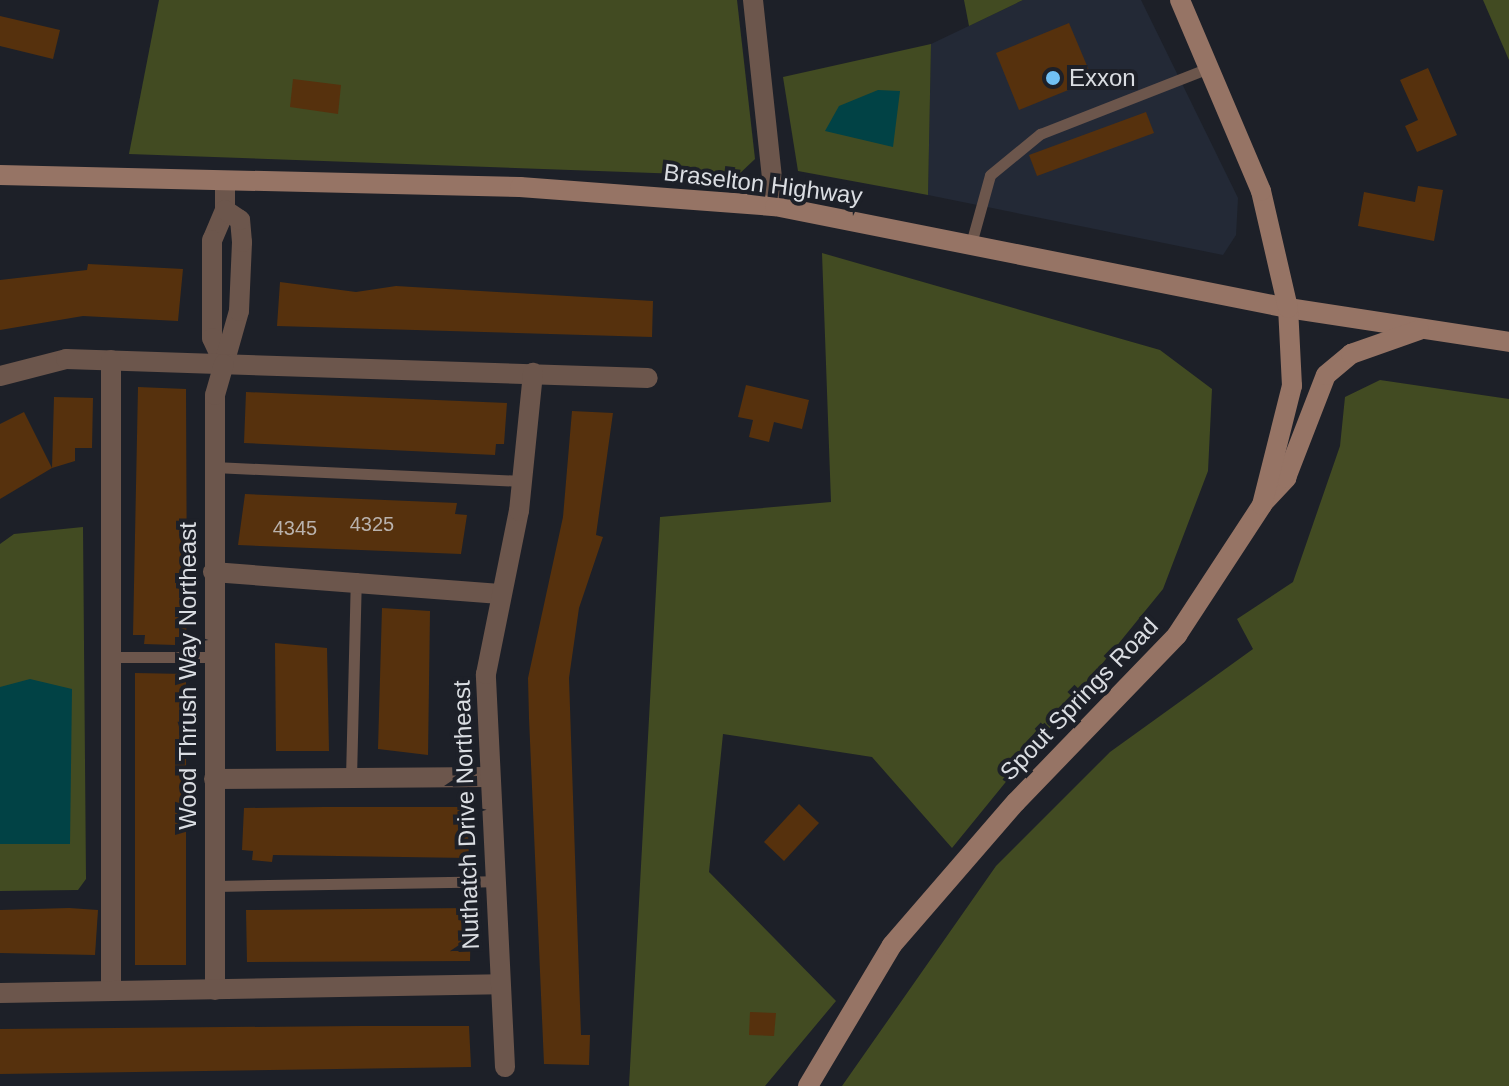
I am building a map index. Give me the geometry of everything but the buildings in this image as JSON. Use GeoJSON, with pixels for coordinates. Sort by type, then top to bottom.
{"type":"FeatureCollection","features":[{"type":"Feature","properties":{"kind":"main road","name":"Spout Springs Road"},"geometry":{"type":"LineString","coordinates":[[808,1086],[892,945],[1016,802],[1177,635],[1262,505],[1292,386],[1288,308],[1261,191],[1180,0]]}},
{"type":"Feature","properties":{"kind":"main road","name":"Braselton Highway"},"geometry":{"type":"LineString","coordinates":[[0,175],[520,187],[775,206],[972,240],[1288,308],[1509,342]]}},
{"type":"Feature","properties":{"kind":"main road"},"geometry":{"type":"LineString","coordinates":[[1262,505],[1286,478],[1326,375],[1351,354],[1419,330]]}},
{"type":"Feature","properties":{"kind":"street"},"geometry":{"type":"LineString","coordinates":[[753,0],[775,206]]}},
{"type":"Feature","properties":{"kind":"street"},"geometry":{"type":"LineString","coordinates":[[224,364],[212,338],[212,240],[225,210],[225,181]]}},
{"type":"Feature","properties":{"kind":"street","name":"Wood Thrush Way Northeast"},"geometry":{"type":"LineString","coordinates":[[215,990],[215,395],[239,311],[242,242],[240,220],[225,210]]}},
{"type":"Feature","properties":{"kind":"street"},"geometry":{"type":"LineString","coordinates":[[111,360],[107,657],[111,991]]}},
{"type":"Feature","properties":{"kind":"street"},"geometry":{"type":"LineString","coordinates":[[0,376],[32,363],[111,360],[648,378]]}},
{"type":"Feature","properties":{"kind":"street","name":"Nuthatch Drive Northeast"},"geometry":{"type":"LineString","coordinates":[[505,1067],[486,674],[523,481],[533,373]]}},
{"type":"Feature","properties":{"kind":"street"},"geometry":{"type":"LineString","coordinates":[[213,572],[356,578],[500,594]]}},
{"type":"Feature","properties":{"kind":"street"},"geometry":{"type":"LineString","coordinates":[[214,779],[489,777]]}},
{"type":"Feature","properties":{"kind":"street"},"geometry":{"type":"LineString","coordinates":[[0,993],[499,984]]}},
{"type":"Feature","properties":{"kind":"lane"},"geometry":{"type":"LineString","coordinates":[[972,240],[990,175],[1040,134],[1208,68]]}},
{"type":"Feature","properties":{"kind":"lane"},"geometry":{"type":"LineString","coordinates":[[214,467],[523,481]]}},
{"type":"Feature","properties":{"kind":"lane"},"geometry":{"type":"LineString","coordinates":[[351,778],[356,578]]}},
{"type":"Feature","properties":{"kind":"lane"},"geometry":{"type":"LineString","coordinates":[[107,657],[213,657]]}},
{"type":"Feature","properties":{"kind":"lane"},"geometry":{"type":"LineString","coordinates":[[215,886],[494,881]]}},
{"type":"Feature","properties":{"kind":"shaded area"},"geometry":{"type":"Polygon","coordinates":[[[159,0],[737,0],[755,159],[737,176],[129,154],[159,0]]]}},
{"type":"Feature","properties":{"kind":"shaded area"},"geometry":{"type":"Polygon","coordinates":[[[964,0],[1023,0],[969,26],[964,0]]]}},
{"type":"Feature","properties":{"kind":"shaded area"},"geometry":{"type":"Polygon","coordinates":[[[1023,0],[1141,0],[1238,198],[1236,235],[1223,255],[928,195],[931,44],[1023,0]]]}},
{"type":"Feature","properties":{"kind":"shaded area"},"geometry":{"type":"Polygon","coordinates":[[[1483,0],[1509,0],[1509,60],[1483,0]]]}},
{"type":"Feature","properties":{"kind":"shaded area"},"geometry":{"type":"Polygon","coordinates":[[[931,44],[928,195],[798,171],[783,77],[931,44]]]}},
{"type":"Feature","properties":{"kind":"shaded area"},"geometry":{"type":"Polygon","coordinates":[[[878,90],[900,91],[893,147],[825,131],[839,106],[878,90]]]}},
{"type":"Feature","properties":{"kind":"shaded area"},"geometry":{"type":"Polygon","coordinates":[[[822,253],[1160,350],[1212,389],[1208,471],[1163,589],[952,848],[872,757],[723,734],[709,872],[836,1001],[765,1086],[629,1086],[660,517],[831,502],[822,253]]]}},
{"type":"Feature","properties":{"kind":"shaded area"},"geometry":{"type":"Polygon","coordinates":[[[1380,380],[1509,399],[1509,1086],[842,1086],[996,866],[1110,752],[1253,649],[1237,619],[1293,582],[1340,446],[1345,397],[1380,380]]]}},
{"type":"Feature","properties":{"kind":"shaded area"},"geometry":{"type":"Polygon","coordinates":[[[83,527],[86,879],[78,890],[0,891],[0,844],[69,844],[0,687],[0,544],[14,534],[83,527]]]}},
{"type":"Feature","properties":{"kind":"shaded area"},"geometry":{"type":"Polygon","coordinates":[[[30,679],[72,689],[70,844],[0,844],[0,687],[30,679]]]}},
{"type":"Feature","properties":{"kind":"place","name":"Exxon"},"geometry":{"type":"Point","coordinates":[1053,78]}}]}
